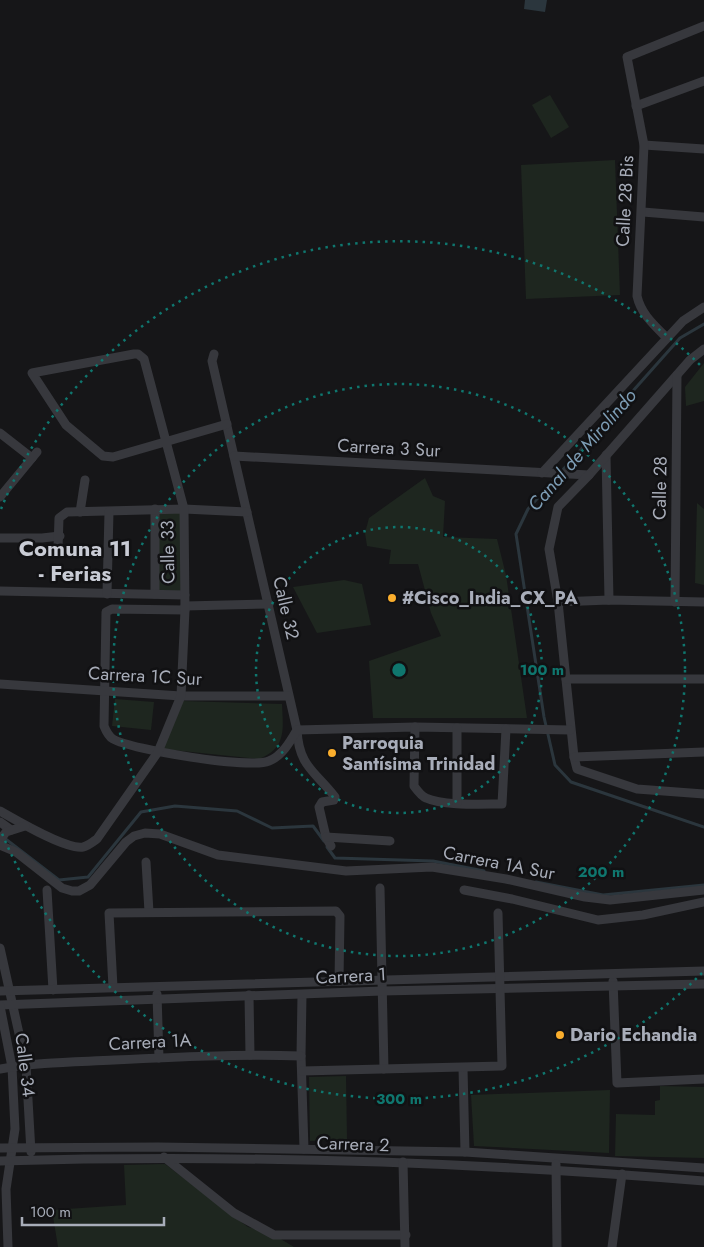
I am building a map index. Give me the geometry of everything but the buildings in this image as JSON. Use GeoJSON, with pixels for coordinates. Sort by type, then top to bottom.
{"type":"FeatureCollection","features":[{"type":"Feature","properties":{"kind":"street","name":"Calle 28 Bis"},"geometry":{"type":"LineString","coordinates":[[667,338],[645,316],[637,296],[643,212],[644,145],[626,57],[704,26]]}},
{"type":"Feature","properties":{"kind":"street"},"geometry":{"type":"LineString","coordinates":[[636,106],[704,81]]}},
{"type":"Feature","properties":{"kind":"street"},"geometry":{"type":"LineString","coordinates":[[644,145],[704,149]]}},
{"type":"Feature","properties":{"kind":"street"},"geometry":{"type":"LineString","coordinates":[[643,212],[704,218]]}},
{"type":"Feature","properties":{"kind":"street"},"geometry":{"type":"LineString","coordinates":[[546,473],[683,321],[704,307]]}},
{"type":"Feature","properties":{"kind":"street"},"geometry":{"type":"LineString","coordinates":[[704,349],[690,360],[589,475],[558,507],[549,549],[558,602],[570,730],[577,769],[637,789],[704,794]]}},
{"type":"Feature","properties":{"kind":"street","name":"Calle 33"},"geometry":{"type":"LineString","coordinates":[[25,826],[65,844],[82,847],[96,839],[158,752],[182,696],[185,608],[184,509],[167,441],[144,359],[138,354],[32,373],[66,425],[104,456],[113,457],[167,441]]}},
{"type":"Feature","properties":{"kind":"street","name":"Calle 32"},"geometry":{"type":"LineString","coordinates":[[214,354],[212,361],[269,604],[298,747],[306,767],[336,797],[334,800],[322,802],[319,807],[326,837],[331,846]]}},
{"type":"Feature","properties":{"kind":"street","name":"Calle 28"},"geometry":{"type":"LineString","coordinates":[[675,602],[677,375]]}},
{"type":"Feature","properties":{"kind":"street"},"geometry":{"type":"LineString","coordinates":[[167,441],[227,424]]}},
{"type":"Feature","properties":{"kind":"street"},"geometry":{"type":"LineString","coordinates":[[0,433],[35,455],[0,496]]}},
{"type":"Feature","properties":{"kind":"street"},"geometry":{"type":"LineString","coordinates":[[606,455],[609,600]]}},
{"type":"Feature","properties":{"kind":"street","name":"Carrera 3 Sur"},"geometry":{"type":"LineString","coordinates":[[234,456],[589,475]]}},
{"type":"Feature","properties":{"kind":"street"},"geometry":{"type":"LineString","coordinates":[[80,512],[85,480]]}},
{"type":"Feature","properties":{"kind":"street"},"geometry":{"type":"LineString","coordinates":[[155,509],[156,594]]}},
{"type":"Feature","properties":{"kind":"street"},"geometry":{"type":"LineString","coordinates":[[58,548],[60,536],[59,518],[67,512],[184,509],[247,512]]}},
{"type":"Feature","properties":{"kind":"street"},"geometry":{"type":"LineString","coordinates":[[106,594],[109,512]]}},
{"type":"Feature","properties":{"kind":"street"},"geometry":{"type":"LineString","coordinates":[[0,538],[60,536]]}},
{"type":"Feature","properties":{"kind":"street"},"geometry":{"type":"LineString","coordinates":[[0,591],[185,595]]}},
{"type":"Feature","properties":{"kind":"street"},"geometry":{"type":"LineString","coordinates":[[558,602],[609,600],[704,602]]}},
{"type":"Feature","properties":{"kind":"street"},"geometry":{"type":"LineString","coordinates":[[269,604],[112,609],[106,612],[106,732],[111,738],[141,749],[251,763],[266,762],[279,754],[296,730],[414,727],[551,728],[570,730]]}},
{"type":"Feature","properties":{"kind":"street"},"geometry":{"type":"LineString","coordinates":[[566,679],[704,679]]}},
{"type":"Feature","properties":{"kind":"street","name":"Carrera 1C Sur"},"geometry":{"type":"LineString","coordinates":[[0,684],[182,696],[288,696]]}},
{"type":"Feature","properties":{"kind":"street"},"geometry":{"type":"LineString","coordinates":[[414,727],[414,786],[425,798],[457,803],[502,804],[506,728]]}},
{"type":"Feature","properties":{"kind":"street"},"geometry":{"type":"LineString","coordinates":[[457,803],[458,728]]}},
{"type":"Feature","properties":{"kind":"street"},"geometry":{"type":"LineString","coordinates":[[574,757],[704,752]]}},
{"type":"Feature","properties":{"kind":"street"},"geometry":{"type":"LineString","coordinates":[[0,811],[25,826]]}},
{"type":"Feature","properties":{"kind":"street"},"geometry":{"type":"LineString","coordinates":[[0,822],[6,834],[25,826]]}},
{"type":"Feature","properties":{"kind":"street","name":"Carrera 1A Sur"},"geometry":{"type":"LineString","coordinates":[[0,845],[16,852],[62,888],[72,891],[79,891],[90,885],[126,842],[134,836],[146,833],[160,834],[218,855],[346,871],[432,867],[506,879],[585,898],[610,900],[704,890]]}},
{"type":"Feature","properties":{"kind":"street"},"geometry":{"type":"LineString","coordinates":[[326,837],[390,841]]}},
{"type":"Feature","properties":{"kind":"street"},"geometry":{"type":"LineString","coordinates":[[146,862],[149,912]]}},
{"type":"Feature","properties":{"kind":"street"},"geometry":{"type":"LineString","coordinates":[[380,888],[384,1069]]}},
{"type":"Feature","properties":{"kind":"street"},"geometry":{"type":"LineString","coordinates":[[47,890],[53,990]]}},
{"type":"Feature","properties":{"kind":"street","name":"Carrera 1A Sur"},"geometry":{"type":"LineString","coordinates":[[464,890],[512,899],[598,920],[643,915],[704,902]]}},
{"type":"Feature","properties":{"kind":"street"},"geometry":{"type":"LineString","coordinates":[[112,987],[108,913],[336,911],[340,916],[339,981]]}},
{"type":"Feature","properties":{"kind":"street"},"geometry":{"type":"LineString","coordinates":[[302,1071],[502,1066],[498,913]]}},
{"type":"Feature","properties":{"kind":"street","name":"Calle 34"},"geometry":{"type":"LineString","coordinates":[[0,948],[4,991],[12,1004],[26,1065],[31,1159]]}},
{"type":"Feature","properties":{"kind":"street","name":"Carrera 1"},"geometry":{"type":"LineString","coordinates":[[4,991],[704,971]]}},
{"type":"Feature","properties":{"kind":"street"},"geometry":{"type":"LineString","coordinates":[[614,973],[617,1083],[704,1080]]}},
{"type":"Feature","properties":{"kind":"street","name":"Carrera 1"},"geometry":{"type":"LineString","coordinates":[[0,1005],[382,991],[704,984]]}},
{"type":"Feature","properties":{"kind":"street"},"geometry":{"type":"LineString","coordinates":[[157,986],[159,1058]]}},
{"type":"Feature","properties":{"kind":"street"},"geometry":{"type":"LineString","coordinates":[[249,995],[250,1055]]}},
{"type":"Feature","properties":{"kind":"street"},"geometry":{"type":"LineString","coordinates":[[302,995],[301,1056],[304,1149]]}},
{"type":"Feature","properties":{"kind":"street","name":"Calle 34"},"geometry":{"type":"LineString","coordinates":[[0,1005],[12,1067],[15,1129],[13,1148],[3,1189],[8,1247]]}},
{"type":"Feature","properties":{"kind":"street","name":"Carrera 1A"},"geometry":{"type":"LineString","coordinates":[[0,1069],[26,1065],[159,1058],[250,1055],[301,1056]]}},
{"type":"Feature","properties":{"kind":"street"},"geometry":{"type":"LineString","coordinates":[[463,1068],[465,1152]]}},
{"type":"Feature","properties":{"kind":"street","name":"Carrera 2"},"geometry":{"type":"LineString","coordinates":[[0,1148],[304,1149],[465,1152],[704,1168]]}},
{"type":"Feature","properties":{"kind":"street"},"geometry":{"type":"LineString","coordinates":[[164,1157],[234,1213],[274,1235],[406,1235]]}},
{"type":"Feature","properties":{"kind":"street","name":"Carrera 2"},"geometry":{"type":"LineString","coordinates":[[0,1161],[164,1157],[403,1162],[556,1169],[704,1181]]}},
{"type":"Feature","properties":{"kind":"street"},"geometry":{"type":"LineString","coordinates":[[556,1159],[557,1247]]}},
{"type":"Feature","properties":{"kind":"street"},"geometry":{"type":"LineString","coordinates":[[403,1162],[405,1247]]}},
{"type":"Feature","properties":{"kind":"street"},"geometry":{"type":"LineString","coordinates":[[612,1247],[622,1174]]}},
{"type":"Feature","properties":{"kind":"shaded area"},"geometry":{"type":"Polygon","coordinates":[[[525,0],[547,0],[545,12],[524,9],[525,0]]]}},
{"type":"Feature","properties":{"kind":"shaded area"},"geometry":{"type":"Polygon","coordinates":[[[550,95],[569,127],[551,138],[532,105],[550,95]]]}},
{"type":"Feature","properties":{"kind":"shaded area"},"geometry":{"type":"Polygon","coordinates":[[[615,160],[620,295],[526,299],[521,165],[615,160]]]}},
{"type":"Feature","properties":{"kind":"shaded area"},"geometry":{"type":"Polygon","coordinates":[[[704,363],[704,401],[686,406],[685,387],[704,363]]]}},
{"type":"Feature","properties":{"kind":"shaded area"},"geometry":{"type":"Polygon","coordinates":[[[425,478],[433,496],[445,501],[443,537],[497,539],[506,575],[527,718],[373,718],[369,661],[441,636],[431,613],[418,564],[389,564],[391,550],[367,546],[365,533],[369,518],[425,478]]]}},
{"type":"Feature","properties":{"kind":"shaded area"},"geometry":{"type":"Polygon","coordinates":[[[697,503],[704,509],[704,585],[695,583],[697,503]]]}},
{"type":"Feature","properties":{"kind":"shaded area"},"geometry":{"type":"Polygon","coordinates":[[[155,509],[184,509],[185,595],[155,594],[155,509]]]}},
{"type":"Feature","properties":{"kind":"shaded area"},"geometry":{"type":"Polygon","coordinates":[[[344,580],[362,584],[371,625],[317,633],[293,587],[344,580]]]}},
{"type":"Feature","properties":{"kind":"shaded area"},"geometry":{"type":"Polygon","coordinates":[[[115,699],[154,702],[151,730],[112,726],[115,699]]]}},
{"type":"Feature","properties":{"kind":"shaded area"},"geometry":{"type":"Polygon","coordinates":[[[183,701],[282,704],[283,729],[279,743],[268,755],[259,759],[163,749],[183,701]]]}},
{"type":"Feature","properties":{"kind":"shaded area"},"geometry":{"type":"Polygon","coordinates":[[[346,1076],[347,1140],[310,1141],[309,1077],[346,1076]]]}},
{"type":"Feature","properties":{"kind":"shaded area"},"geometry":{"type":"Polygon","coordinates":[[[660,1086],[704,1087],[704,1158],[615,1156],[616,1114],[655,1115],[655,1101],[660,1100],[660,1086]]]}},
{"type":"Feature","properties":{"kind":"shaded area"},"geometry":{"type":"Polygon","coordinates":[[[610,1090],[609,1153],[474,1146],[471,1095],[610,1090]]]}},
{"type":"Feature","properties":{"kind":"shaded area"},"geometry":{"type":"Polygon","coordinates":[[[165,1164],[248,1227],[269,1232],[294,1247],[58,1247],[52,1210],[126,1205],[124,1165],[165,1164]]]}},
{"type":"Feature","properties":{"kind":"waterway","name":"Canal de Mirolindo"},"geometry":{"type":"LineString","coordinates":[[704,324],[680,338],[528,509],[516,534],[544,717],[555,765],[571,782],[704,827]]}},
{"type":"Feature","properties":{"kind":"waterway","name":"Canal de Mirolindo"},"geometry":{"type":"LineString","coordinates":[[3,837],[59,880],[88,877],[141,812],[175,806],[237,811],[272,828],[313,826],[324,841]]}},
{"type":"Feature","properties":{"kind":"waterway","name":"Canal de Mirolindo"},"geometry":{"type":"LineString","coordinates":[[327,847],[335,858],[433,861],[484,871]]}},
{"type":"Feature","properties":{"kind":"waterway","name":"Canal de Mirolindo"},"geometry":{"type":"LineString","coordinates":[[536,882],[603,895],[704,885]]}},
{"type":"Feature","properties":{"kind":"place","name":"#Cisco_India_CX_PA"},"geometry":{"type":"Point","coordinates":[392,598]}},
{"type":"Feature","properties":{"kind":"place","name":"Parroquia Santísima Trinidad"},"geometry":{"type":"Point","coordinates":[332,753]}},
{"type":"Feature","properties":{"kind":"place","name":"Dario Echandia"},"geometry":{"type":"Point","coordinates":[560,1035]}},
{"type":"Feature","properties":{"kind":"district","name":"Comuna 11 - Ferias"},"geometry":{"type":"Point","coordinates":[75,560]}}]}
